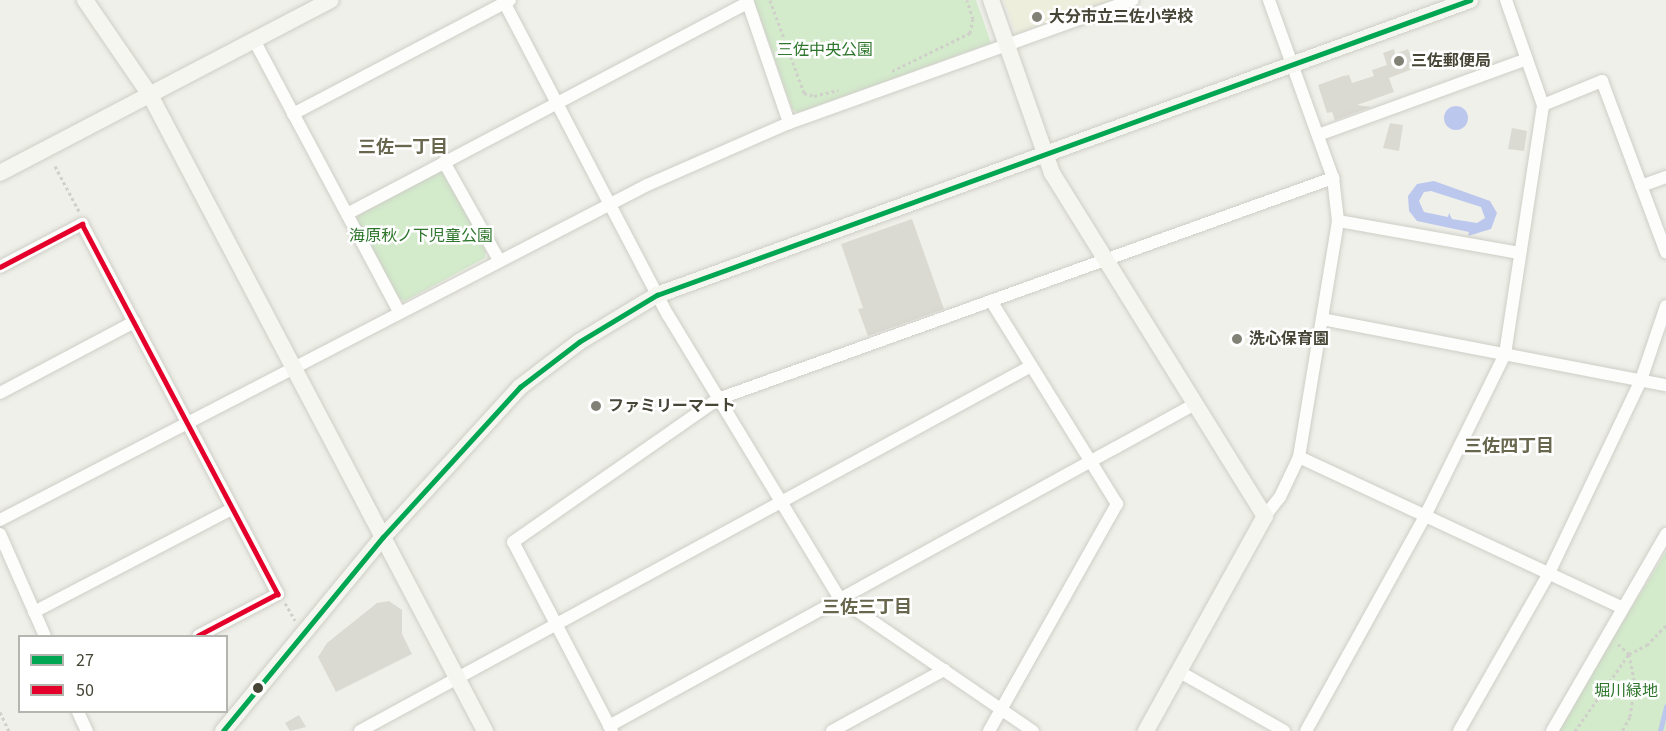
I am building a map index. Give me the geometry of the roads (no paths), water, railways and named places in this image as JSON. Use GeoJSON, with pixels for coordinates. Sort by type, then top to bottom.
{"type":"FeatureCollection","features":[{"type":"Feature","properties":{"kind":"street"},"geometry":{"type":"LineString","coordinates":[[85,0],[150,95],[485,731]]}},
{"type":"Feature","properties":{"kind":"street"},"geometry":{"type":"LineString","coordinates":[[0,173],[331,0]]}},
{"type":"Feature","properties":{"kind":"street"},"geometry":{"type":"LineString","coordinates":[[991,0],[1052,173],[1265,516]]}},
{"type":"Feature","properties":{"kind":"street"},"geometry":{"type":"LineString","coordinates":[[0,520],[609,203],[789,123],[1132,0]]}},
{"type":"Feature","properties":{"kind":"street"},"geometry":{"type":"LineString","coordinates":[[1146,731],[1265,516],[1280,497],[1299,457],[1338,221],[1333,178],[1269,0]]}},
{"type":"Feature","properties":{"kind":"street"},"geometry":{"type":"LineString","coordinates":[[223,731],[383,537],[520,387],[579,342],[657,295],[1470,0]]}},
{"type":"Feature","properties":{"kind":"street"},"geometry":{"type":"LineString","coordinates":[[1306,731],[1425,516],[1505,354],[1543,105],[1506,0]]}},
{"type":"Feature","properties":{"kind":"street"},"geometry":{"type":"LineString","coordinates":[[293,114],[506,1],[657,295],[780,503],[840,598],[1033,731]]}},
{"type":"Feature","properties":{"kind":"street"},"geometry":{"type":"LineString","coordinates":[[347,214],[747,2],[789,123]]}},
{"type":"Feature","properties":{"kind":"street"},"geometry":{"type":"LineString","coordinates":[[254,40],[399,312]]}},
{"type":"Feature","properties":{"kind":"street"},"geometry":{"type":"LineString","coordinates":[[1318,135],[1527,59]]}},
{"type":"Feature","properties":{"kind":"street"},"geometry":{"type":"LineString","coordinates":[[1543,105],[1602,81],[1666,252]]}},
{"type":"Feature","properties":{"kind":"street"},"geometry":{"type":"LineString","coordinates":[[444,162],[499,260]]}},
{"type":"Feature","properties":{"kind":"street"},"geometry":{"type":"LineString","coordinates":[[1641,186],[1666,177]]}},
{"type":"Feature","properties":{"kind":"street"},"geometry":{"type":"LineString","coordinates":[[1195,404],[840,598],[611,728],[513,542],[718,399],[1333,178]]}},
{"type":"Feature","properties":{"kind":"street"},"geometry":{"type":"LineString","coordinates":[[1338,221],[1520,253]]}},
{"type":"Feature","properties":{"kind":"street"},"geometry":{"type":"LineString","coordinates":[[0,267],[82,224],[278,594],[200,635]]}},
{"type":"Feature","properties":{"kind":"street"},"geometry":{"type":"LineString","coordinates":[[989,731],[1117,504],[991,302]]}},
{"type":"Feature","properties":{"kind":"street"},"geometry":{"type":"LineString","coordinates":[[1459,731],[1549,573],[1641,380],[1666,306]]}},
{"type":"Feature","properties":{"kind":"street"},"geometry":{"type":"LineString","coordinates":[[1322,319],[1666,384]]}},
{"type":"Feature","properties":{"kind":"street"},"geometry":{"type":"LineString","coordinates":[[0,393],[134,322]]}},
{"type":"Feature","properties":{"kind":"street"},"geometry":{"type":"LineString","coordinates":[[360,731],[1031,366]]}},
{"type":"Feature","properties":{"kind":"street"},"geometry":{"type":"LineString","coordinates":[[1299,457],[1621,607]]}},
{"type":"Feature","properties":{"kind":"street"},"geometry":{"type":"LineString","coordinates":[[34,612],[232,508]]}},
{"type":"Feature","properties":{"kind":"street"},"geometry":{"type":"LineString","coordinates":[[0,534],[45,635]]}},
{"type":"Feature","properties":{"kind":"street"},"geometry":{"type":"LineString","coordinates":[[1552,731],[1621,607],[1666,534]]}},
{"type":"Feature","properties":{"kind":"street"},"geometry":{"type":"LineString","coordinates":[[832,731],[944,670]]}},
{"type":"Feature","properties":{"kind":"street"},"geometry":{"type":"LineString","coordinates":[[1178,671],[1284,731]]}},
{"type":"Feature","properties":{"kind":"street"},"geometry":{"type":"LineString","coordinates":[[79,713],[87,731]]}},
{"type":"Feature","properties":{"kind":"water"},"geometry":{"type":"Polygon","coordinates":[[[1456,106],[1465,109],[1468,118],[1465,127],[1456,130],[1447,127],[1444,118],[1447,109],[1456,106]]]}},
{"type":"Feature","properties":{"kind":"water"},"geometry":{"type":"Polygon","coordinates":[[[1434,181],[1490,201],[1497,213],[1491,229],[1468,236],[1469,232],[1417,221],[1409,211],[1408,196],[1417,184],[1434,181]],[[1431,191],[1424,192],[1419,201],[1424,212],[1448,217],[1449,213],[1452,219],[1477,223],[1485,218],[1481,207],[1431,191]]]}},
{"type":"Feature","properties":{"kind":"waterway"},"geometry":{"type":"LineString","coordinates":[[1660,731],[1666,707]]}},
{"type":"Feature","properties":{"kind":"place","name":"大分市立三佐小学校"},"geometry":{"type":"Point","coordinates":[1037,17]}},
{"type":"Feature","properties":{"kind":"place","name":"三佐郵便局"},"geometry":{"type":"Point","coordinates":[1399,61]}},
{"type":"Feature","properties":{"kind":"place","name":"洗心保育園"},"geometry":{"type":"Point","coordinates":[1237,339]}},
{"type":"Feature","properties":{"kind":"place","name":"ファミリーマート"},"geometry":{"type":"Point","coordinates":[596,406]}},
{"type":"Feature","properties":{"kind":"district","name":"三佐一丁目"},"geometry":{"type":"Point","coordinates":[403,148]}},
{"type":"Feature","properties":{"kind":"district","name":"三佐四丁目"},"geometry":{"type":"Point","coordinates":[1509,447]}},
{"type":"Feature","properties":{"kind":"district","name":"三佐三丁目"},"geometry":{"type":"Point","coordinates":[867,608]}},
{"type":"Feature","properties":{"kind":"park label","name":"三佐中央公園"},"geometry":{"type":"Point","coordinates":[825,50]}},
{"type":"Feature","properties":{"kind":"park label","name":"海原秋ノ下児童公園"},"geometry":{"type":"Point","coordinates":[421,236]}},
{"type":"Feature","properties":{"kind":"park label","name":"堀川緑地"},"geometry":{"type":"Point","coordinates":[1626,691]}}]}
